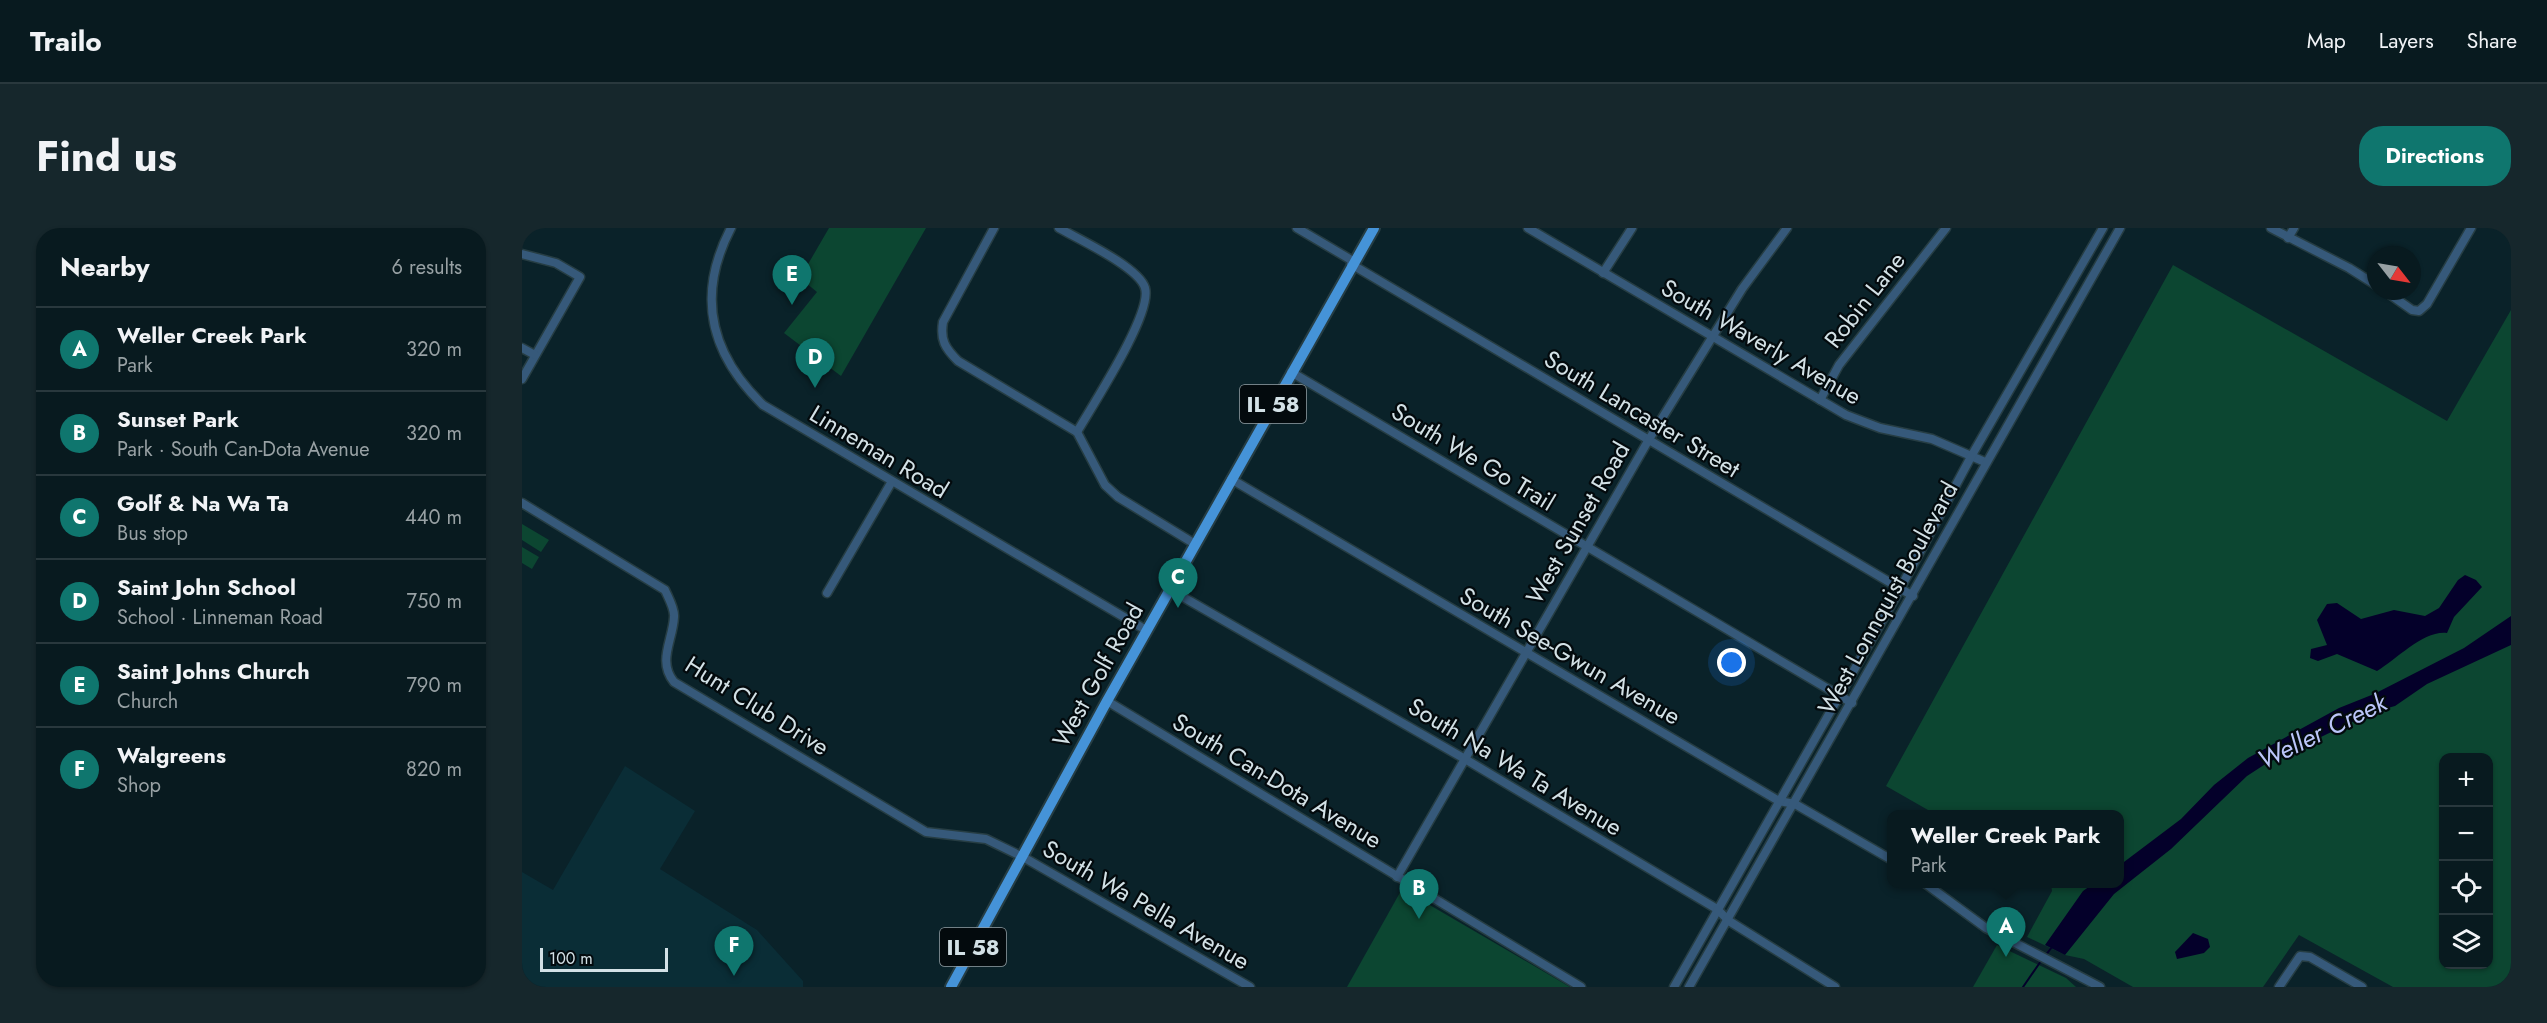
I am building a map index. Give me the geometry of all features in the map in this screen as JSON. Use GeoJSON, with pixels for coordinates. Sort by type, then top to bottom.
{"type":"FeatureCollection","features":[{"type":"Feature","properties":{"kind":"main road","name":"West Golf Road"},"geometry":{"type":"LineString","coordinates":[[951,987],[1146,630],[1352,263],[1374,228]]}},
{"type":"Feature","properties":{"kind":"street","name":"Linneman Road"},"geometry":{"type":"LineString","coordinates":[[730,228],[714,268],[712,308],[719,342],[737,378],[763,405],[891,483],[1146,630]]}},
{"type":"Feature","properties":{"kind":"street"},"geometry":{"type":"LineString","coordinates":[[994,228],[943,322],[940,337],[947,350],[958,360],[1077,432],[1105,485],[1118,497],[1194,544]]}},
{"type":"Feature","properties":{"kind":"street"},"geometry":{"type":"LineString","coordinates":[[1059,228],[1133,272],[1145,287],[1146,306],[1138,326],[1077,432]]}},
{"type":"Feature","properties":{"kind":"street","name":"South Lancaster Street"},"geometry":{"type":"LineString","coordinates":[[1297,228],[1648,441],[1913,596]]}},
{"type":"Feature","properties":{"kind":"street","name":"South Waverly Avenue"},"geometry":{"type":"LineString","coordinates":[[1528,228],[1820,400],[1865,423],[1932,439],[1985,462]]}},
{"type":"Feature","properties":{"kind":"street"},"geometry":{"type":"LineString","coordinates":[[1603,273],[1632,228]]}},
{"type":"Feature","properties":{"kind":"street","name":"West Sunset Road"},"geometry":{"type":"LineString","coordinates":[[1397,877],[1648,441],[1742,289],[1787,228]]}},
{"type":"Feature","properties":{"kind":"street","name":"Robin Lane"},"geometry":{"type":"LineString","coordinates":[[1820,400],[1839,365],[1946,228]]}},
{"type":"Feature","properties":{"kind":"street","name":"West Lonnquist Boulevard"},"geometry":{"type":"LineString","coordinates":[[1674,987],[1900,589],[1972,455],[2103,228]]}},
{"type":"Feature","properties":{"kind":"street","name":"West Lonnquist Boulevard"},"geometry":{"type":"LineString","coordinates":[[1689,987],[1729,921],[1913,596],[1985,462],[2120,228]]}},
{"type":"Feature","properties":{"kind":"street"},"geometry":{"type":"LineString","coordinates":[[2271,228],[2367,279]]}},
{"type":"Feature","properties":{"kind":"street"},"geometry":{"type":"LineString","coordinates":[[2288,238],[2294,228]]}},
{"type":"Feature","properties":{"kind":"street"},"geometry":{"type":"LineString","coordinates":[[2398,300],[2412,310],[2419,310],[2427,304],[2471,228]]}},
{"type":"Feature","properties":{"kind":"street"},"geometry":{"type":"LineString","coordinates":[[522,254],[556,263],[580,277],[522,379]]}},
{"type":"Feature","properties":{"kind":"street"},"geometry":{"type":"LineString","coordinates":[[522,348],[535,355]]}},
{"type":"Feature","properties":{"kind":"street","name":"South We Go Trail"},"geometry":{"type":"LineString","coordinates":[[1291,372],[1852,703]]}},
{"type":"Feature","properties":{"kind":"street","name":"South See-Gwun Avenue"},"geometry":{"type":"LineString","coordinates":[[1231,479],[1779,801],[1795,804],[1887,857]]}},
{"type":"Feature","properties":{"kind":"street"},"geometry":{"type":"LineString","coordinates":[[827,593],[891,483]]}},
{"type":"Feature","properties":{"kind":"street","name":"Hunt Club Drive"},"geometry":{"type":"LineString","coordinates":[[522,503],[665,590],[675,615],[665,662],[668,674],[674,682],[926,832],[986,839],[1023,857]]}},
{"type":"Feature","properties":{"kind":"street","name":"South Na Wa Ta Avenue"},"geometry":{"type":"LineString","coordinates":[[1169,589],[1465,759],[1717,909],[1729,921],[1835,987]]}},
{"type":"Feature","properties":{"kind":"street","name":"South Can-Dota Avenue"},"geometry":{"type":"LineString","coordinates":[[1107,701],[1581,987]]}},
{"type":"Feature","properties":{"kind":"street","name":"South Wa Pella Avenue"},"geometry":{"type":"LineString","coordinates":[[1023,857],[1250,987]]}},
{"type":"Feature","properties":{"kind":"street"},"geometry":{"type":"LineString","coordinates":[[1931,888],[1986,928],[2097,986]]}},
{"type":"Feature","properties":{"kind":"street"},"geometry":{"type":"LineString","coordinates":[[2279,987],[2300,956],[2310,957],[2362,987]]}},
{"type":"Feature","properties":{"kind":"shaded area"},"geometry":{"type":"Polygon","coordinates":[[[625,766],[695,811],[660,869],[757,930],[803,981],[803,987],[522,987],[522,872],[553,890],[625,766]]]}},
{"type":"Feature","properties":{"kind":"green space"},"geometry":{"type":"Polygon","coordinates":[[[829,228],[926,228],[841,376],[784,333],[817,292],[800,278],[829,228]]]}},
{"type":"Feature","properties":{"kind":"green space"},"geometry":{"type":"Polygon","coordinates":[[[2173,265],[2447,421],[2511,310],[2511,987],[2393,987],[2299,935],[2263,987],[2133,987],[2084,959],[2065,955],[2027,937],[2052,888],[2124,888],[2124,810],[1928,810],[1886,786],[2173,265]]]}},
{"type":"Feature","properties":{"kind":"green space"},"geometry":{"type":"Polygon","coordinates":[[[522,524],[549,540],[541,552],[522,540],[522,524]]]}},
{"type":"Feature","properties":{"kind":"green space"},"geometry":{"type":"Polygon","coordinates":[[[522,547],[539,557],[532,569],[522,563],[522,547]]]}},
{"type":"Feature","properties":{"kind":"green space"},"geometry":{"type":"Polygon","coordinates":[[[1402,889],[1404,890],[1570,987],[1347,987],[1402,889]]]}},
{"type":"Feature","properties":{"kind":"green space"},"geometry":{"type":"Polygon","coordinates":[[[1997,945],[2066,978],[2076,987],[1973,987],[1997,945]]]}},
{"type":"Feature","properties":{"kind":"water"},"geometry":{"type":"Polygon","coordinates":[[[2465,575],[2476,580],[2482,587],[2454,617],[2447,633],[2429,636],[2377,671],[2337,654],[2318,661],[2310,658],[2311,649],[2327,645],[2317,620],[2327,604],[2337,603],[2361,619],[2394,610],[2425,616],[2439,608],[2458,580],[2465,575]]]}},
{"type":"Feature","properties":{"kind":"water"},"geometry":{"type":"Polygon","coordinates":[[[2511,616],[2511,645],[2427,684],[2395,706],[2373,712],[2267,763],[2247,776],[2171,849],[2124,886],[2124,862],[2181,819],[2214,785],[2248,758],[2339,708],[2374,694],[2464,648],[2511,616]]]}},
{"type":"Feature","properties":{"kind":"water"},"geometry":{"type":"Polygon","coordinates":[[[2087,888],[2122,888],[2114,894],[2065,955],[2045,945],[2087,888]]]}},
{"type":"Feature","properties":{"kind":"water"},"geometry":{"type":"Polygon","coordinates":[[[2193,933],[2208,939],[2210,947],[2204,953],[2177,959],[2175,952],[2193,933]]]}},
{"type":"Feature","properties":{"kind":"waterway","name":"Weller Creek"},"geometry":{"type":"LineString","coordinates":[[2045,956],[2052,947]]}},
{"type":"Feature","properties":{"kind":"waterway","name":"Weller Creek"},"geometry":{"type":"LineString","coordinates":[[2023,987],[2041,961]]}},
{"type":"Feature","properties":{"kind":"place","name":"Saint Johns Church"},"geometry":{"type":"Point","coordinates":[792,305]}},
{"type":"Feature","properties":{"kind":"place","name":"Saint John School"},"geometry":{"type":"Point","coordinates":[815,388]}},
{"type":"Feature","properties":{"kind":"place","name":"Golf & Na Wa Ta"},"geometry":{"type":"Point","coordinates":[1178,608]}},
{"type":"Feature","properties":{"kind":"place","name":"Sunset Park"},"geometry":{"type":"Point","coordinates":[1419,919]}},
{"type":"Feature","properties":{"kind":"place","name":"Weller Creek Park"},"geometry":{"type":"Point","coordinates":[2006,957]}},
{"type":"Feature","properties":{"kind":"place","name":"Walgreens"},"geometry":{"type":"Point","coordinates":[734,976]}}]}
